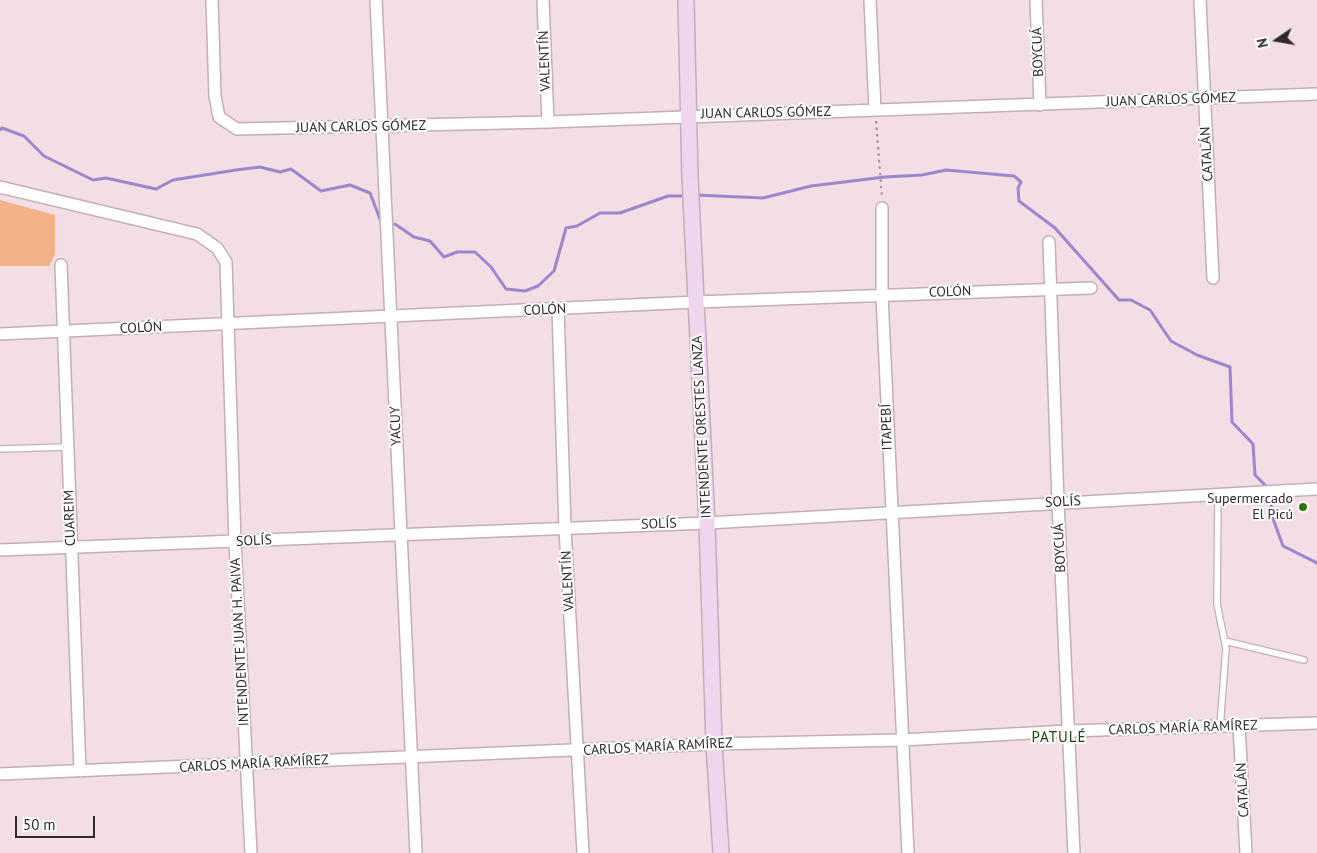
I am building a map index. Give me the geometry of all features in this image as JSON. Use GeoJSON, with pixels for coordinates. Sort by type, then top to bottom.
{"type":"FeatureCollection","features":[{"type":"Feature","properties":{"kind":"street","name":"JUAN CARLOS GÓMEZ"},"geometry":{"type":"LineString","coordinates":[[212,0],[215,96],[219,117],[236,130],[548,122],[689,115],[1040,105],[1317,94]]}},
{"type":"Feature","properties":{"kind":"street","name":"YACUY"},"geometry":{"type":"LineString","coordinates":[[376,0],[416,853]]}},
{"type":"Feature","properties":{"kind":"street","name":"VALENTÍN"},"geometry":{"type":"LineString","coordinates":[[543,0],[548,122]]}},
{"type":"Feature","properties":{"kind":"street","name":"INTENDENTE ORESTES LANZA"},"geometry":{"type":"LineString","coordinates":[[686,0],[690,178],[707,523],[714,744],[720,853]]}},
{"type":"Feature","properties":{"kind":"street"},"geometry":{"type":"LineString","coordinates":[[870,0],[875,110]]}},
{"type":"Feature","properties":{"kind":"street","name":"BOYCUÁ"},"geometry":{"type":"LineString","coordinates":[[1036,0],[1040,105]]}},
{"type":"Feature","properties":{"kind":"street","name":"CATALÁN"},"geometry":{"type":"LineString","coordinates":[[1200,0],[1213,278]]}},
{"type":"Feature","properties":{"kind":"street","name":"INTENDENTE JUAN H. PAIVA"},"geometry":{"type":"LineString","coordinates":[[0,186],[197,234],[217,248],[226,262],[235,542],[251,853]]}},
{"type":"Feature","properties":{"kind":"street","name":"ITAPEBÍ"},"geometry":{"type":"LineString","coordinates":[[882,208],[882,295],[908,853]]}},
{"type":"Feature","properties":{"kind":"street","name":"BOYCUÁ"},"geometry":{"type":"LineString","coordinates":[[1049,242],[1058,502],[1074,853]]}},
{"type":"Feature","properties":{"kind":"street","name":"CUAREIM"},"geometry":{"type":"LineString","coordinates":[[61,265],[70,546],[80,771]]}},
{"type":"Feature","properties":{"kind":"street","name":"COLÓN"},"geometry":{"type":"LineString","coordinates":[[0,334],[696,302],[1091,288]]}},
{"type":"Feature","properties":{"kind":"street","name":"VALENTÍN"},"geometry":{"type":"LineString","coordinates":[[558,309],[565,528],[583,853]]}},
{"type":"Feature","properties":{"kind":"street","name":"SOLÍS"},"geometry":{"type":"LineString","coordinates":[[0,550],[70,546],[235,542],[400,533],[707,523],[1317,489]]}},
{"type":"Feature","properties":{"kind":"street","name":"CARLOS MARÍA RAMÍREZ"},"geometry":{"type":"LineString","coordinates":[[0,774],[714,744],[902,740],[1068,731],[1317,723]]}},
{"type":"Feature","properties":{"kind":"street","name":"CATALÁN"},"geometry":{"type":"LineString","coordinates":[[1239,726],[1246,853]]}},
{"type":"Feature","properties":{"kind":"lane"},"geometry":{"type":"LineString","coordinates":[[0,449],[67,447]]}},
{"type":"Feature","properties":{"kind":"lane"},"geometry":{"type":"LineString","coordinates":[[1218,495],[1217,604],[1226,648],[1220,727]]}},
{"type":"Feature","properties":{"kind":"lane"},"geometry":{"type":"LineString","coordinates":[[1224,641],[1304,660]]}},
{"type":"Feature","properties":{"kind":"path"},"geometry":{"type":"LineString","coordinates":[[875,110],[882,208]]}},
{"type":"Feature","properties":{"kind":"shaded area"},"geometry":{"type":"Polygon","coordinates":[[[0,200],[55,215],[55,254],[49,266],[0,266],[0,200]]]}},
{"type":"Feature","properties":{"kind":"waterway"},"geometry":{"type":"LineString","coordinates":[[0,130],[2,128],[24,136],[44,156],[93,180],[106,178],[156,189],[173,180],[236,170],[260,167],[280,172],[291,169],[321,191],[350,185],[370,193],[380,219]]}},
{"type":"Feature","properties":{"kind":"waterway"},"geometry":{"type":"LineString","coordinates":[[696,195],[763,198],[811,186],[885,177],[922,175],[946,170],[1014,176],[1021,182],[1018,188],[1019,201],[1055,228],[1119,300],[1131,300],[1150,310],[1171,341],[1197,355],[1230,367],[1232,422],[1253,444],[1255,475],[1269,489]]}},
{"type":"Feature","properties":{"kind":"waterway"},"geometry":{"type":"LineString","coordinates":[[395,224],[414,237],[430,241],[444,257],[457,252],[475,252],[491,267],[506,289],[525,291],[538,286],[554,271],[566,228],[577,226],[600,213],[620,213],[668,196],[687,196]]}},
{"type":"Feature","properties":{"kind":"waterway"},"geometry":{"type":"LineString","coordinates":[[1271,503],[1272,516],[1283,546],[1317,563]]}},
{"type":"Feature","properties":{"kind":"place","name":"Supermercado El Picú"},"geometry":{"type":"Point","coordinates":[1303,507]}},
{"type":"Feature","properties":{"kind":"district","name":"PATULÉ"},"geometry":{"type":"Point","coordinates":[1059,738]}}]}
